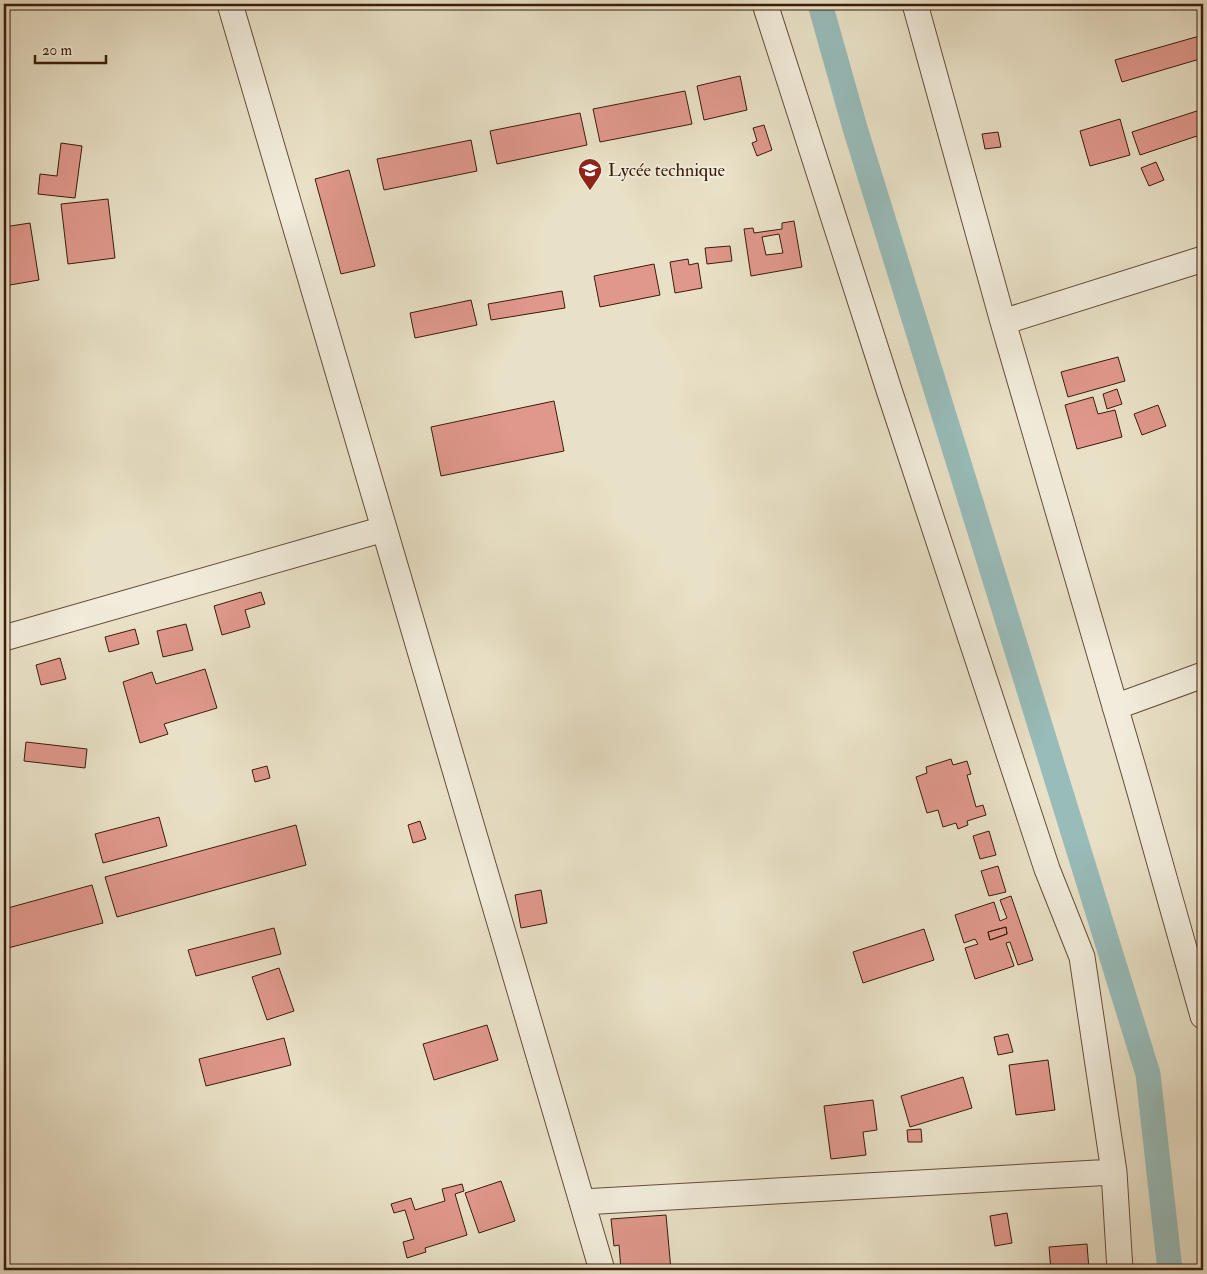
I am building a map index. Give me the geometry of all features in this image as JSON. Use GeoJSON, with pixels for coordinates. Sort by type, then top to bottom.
{"type":"FeatureCollection","features":[{"type":"Feature","properties":{"kind":"street"},"geometry":{"type":"LineString","coordinates":[[230,4],[602,1270]]}},
{"type":"Feature","properties":{"kind":"street"},"geometry":{"type":"LineString","coordinates":[[765,4],[1044,860],[1082,957],[1114,1172],[1120,1270]]}},
{"type":"Feature","properties":{"kind":"street"},"geometry":{"type":"LineString","coordinates":[[915,4],[1003,322],[1203,1016]]}},
{"type":"Feature","properties":{"kind":"street"},"geometry":{"type":"LineString","coordinates":[[1003,322],[1203,260]]}},
{"type":"Feature","properties":{"kind":"street"},"geometry":{"type":"LineString","coordinates":[[4,638],[384,529]]}},
{"type":"Feature","properties":{"kind":"street"},"geometry":{"type":"LineString","coordinates":[[1115,706],[1203,675]]}},
{"type":"Feature","properties":{"kind":"street"},"geometry":{"type":"LineString","coordinates":[[582,1202],[1114,1172]]}},
{"type":"Feature","properties":{"kind":"building"},"geometry":{"type":"Polygon","coordinates":[[[1203,35],[1203,58],[1122,82],[1115,60],[1203,35]]]}},
{"type":"Feature","properties":{"kind":"building"},"geometry":{"type":"Polygon","coordinates":[[[740,76],[747,110],[704,120],[697,86],[740,76]]]}},
{"type":"Feature","properties":{"kind":"building"},"geometry":{"type":"Polygon","coordinates":[[[685,91],[692,124],[600,142],[593,109],[685,91]]]}},
{"type":"Feature","properties":{"kind":"building"},"geometry":{"type":"Polygon","coordinates":[[[1203,109],[1203,134],[1140,155],[1132,132],[1203,109]]]}},
{"type":"Feature","properties":{"kind":"building"},"geometry":{"type":"Polygon","coordinates":[[[580,113],[587,145],[497,164],[490,131],[580,113]]]}},
{"type":"Feature","properties":{"kind":"building"},"geometry":{"type":"Polygon","coordinates":[[[1120,119],[1130,155],[1090,166],[1080,131],[1120,119]]]}},
{"type":"Feature","properties":{"kind":"building"},"geometry":{"type":"Polygon","coordinates":[[[764,125],[772,150],[757,156],[752,143],[757,141],[753,128],[764,125]]]}},
{"type":"Feature","properties":{"kind":"building"},"geometry":{"type":"Polygon","coordinates":[[[998,132],[1001,147],[985,149],[982,134],[998,132]]]}},
{"type":"Feature","properties":{"kind":"building"},"geometry":{"type":"Polygon","coordinates":[[[471,140],[477,171],[384,190],[377,159],[471,140]]]}},
{"type":"Feature","properties":{"kind":"building"},"geometry":{"type":"Polygon","coordinates":[[[61,143],[82,146],[75,198],[38,194],[40,174],[57,176],[61,143]]]}},
{"type":"Feature","properties":{"kind":"building"},"geometry":{"type":"Polygon","coordinates":[[[1156,162],[1164,180],[1149,186],[1141,168],[1156,162]]]}},
{"type":"Feature","properties":{"kind":"building"},"geometry":{"type":"Polygon","coordinates":[[[349,170],[375,266],[341,274],[315,179],[349,170]]]}},
{"type":"Feature","properties":{"kind":"building"},"geometry":{"type":"Polygon","coordinates":[[[108,199],[115,258],[68,264],[61,204],[108,199]]]}},
{"type":"Feature","properties":{"kind":"building"},"geometry":{"type":"Polygon","coordinates":[[[794,221],[802,267],[751,276],[744,229],[753,228],[754,233],[782,229],[782,223],[794,221]],[[779,234],[762,237],[766,255],[783,253],[779,234]]]}},
{"type":"Feature","properties":{"kind":"building"},"geometry":{"type":"Polygon","coordinates":[[[30,223],[39,280],[4,286],[4,227],[30,223]]]}},
{"type":"Feature","properties":{"kind":"building"},"geometry":{"type":"Polygon","coordinates":[[[730,246],[732,261],[707,264],[705,248],[730,246]]]}},
{"type":"Feature","properties":{"kind":"building"},"geometry":{"type":"Polygon","coordinates":[[[688,259],[689,265],[698,263],[702,288],[675,293],[670,262],[688,259]]]}},
{"type":"Feature","properties":{"kind":"building"},"geometry":{"type":"Polygon","coordinates":[[[654,264],[660,295],[600,307],[594,276],[654,264]]]}},
{"type":"Feature","properties":{"kind":"building"},"geometry":{"type":"Polygon","coordinates":[[[562,291],[565,308],[491,320],[488,304],[562,291]]]}},
{"type":"Feature","properties":{"kind":"building"},"geometry":{"type":"Polygon","coordinates":[[[471,300],[477,325],[415,338],[410,313],[471,300]]]}},
{"type":"Feature","properties":{"kind":"building"},"geometry":{"type":"Polygon","coordinates":[[[1118,357],[1125,381],[1068,397],[1061,372],[1118,357]]]}},
{"type":"Feature","properties":{"kind":"building"},"geometry":{"type":"Polygon","coordinates":[[[1117,389],[1122,404],[1107,409],[1103,394],[1117,389]]]}},
{"type":"Feature","properties":{"kind":"building"},"geometry":{"type":"Polygon","coordinates":[[[1093,397],[1098,414],[1115,410],[1122,437],[1077,449],[1065,405],[1093,397]]]}},
{"type":"Feature","properties":{"kind":"building"},"geometry":{"type":"Polygon","coordinates":[[[554,401],[564,451],[441,476],[431,427],[554,401]]]}},
{"type":"Feature","properties":{"kind":"building"},"geometry":{"type":"Polygon","coordinates":[[[1158,405],[1166,426],[1142,435],[1134,414],[1158,405]]]}},
{"type":"Feature","properties":{"kind":"building"},"geometry":{"type":"Polygon","coordinates":[[[261,592],[265,604],[245,610],[250,627],[222,635],[214,606],[261,592]]]}},
{"type":"Feature","properties":{"kind":"building"},"geometry":{"type":"Polygon","coordinates":[[[186,624],[193,650],[163,657],[157,631],[186,624]]]}},
{"type":"Feature","properties":{"kind":"building"},"geometry":{"type":"Polygon","coordinates":[[[135,629],[139,644],[109,652],[105,637],[135,629]]]}},
{"type":"Feature","properties":{"kind":"building"},"geometry":{"type":"Polygon","coordinates":[[[60,658],[66,679],[41,685],[36,665],[60,658]]]}},
{"type":"Feature","properties":{"kind":"building"},"geometry":{"type":"Polygon","coordinates":[[[205,669],[217,708],[164,724],[168,734],[140,743],[123,682],[152,672],[156,684],[205,669]]]}},
{"type":"Feature","properties":{"kind":"building"},"geometry":{"type":"Polygon","coordinates":[[[26,742],[87,749],[85,768],[24,761],[26,742]]]}},
{"type":"Feature","properties":{"kind":"building"},"geometry":{"type":"Polygon","coordinates":[[[951,759],[953,765],[967,761],[971,774],[967,775],[976,807],[983,805],[986,815],[967,821],[968,825],[958,829],[956,823],[943,827],[938,810],[927,813],[916,777],[927,773],[926,767],[951,759]]]}},
{"type":"Feature","properties":{"kind":"building"},"geometry":{"type":"Polygon","coordinates":[[[267,766],[270,778],[255,782],[252,770],[267,766]]]}},
{"type":"Feature","properties":{"kind":"building"},"geometry":{"type":"Polygon","coordinates":[[[159,817],[167,846],[103,863],[95,834],[159,817]]]}},
{"type":"Feature","properties":{"kind":"building"},"geometry":{"type":"Polygon","coordinates":[[[420,821],[426,839],[413,843],[408,825],[420,821]]]}},
{"type":"Feature","properties":{"kind":"building"},"geometry":{"type":"Polygon","coordinates":[[[296,825],[306,865],[117,917],[105,877],[296,825]]]}},
{"type":"Feature","properties":{"kind":"building"},"geometry":{"type":"Polygon","coordinates":[[[989,831],[996,855],[980,859],[973,836],[989,831]]]}},
{"type":"Feature","properties":{"kind":"building"},"geometry":{"type":"Polygon","coordinates":[[[998,866],[1006,892],[989,896],[981,871],[998,866]]]}},
{"type":"Feature","properties":{"kind":"building"},"geometry":{"type":"Polygon","coordinates":[[[92,885],[103,923],[8,948],[4,934],[4,909],[92,885]]]}},
{"type":"Feature","properties":{"kind":"building"},"geometry":{"type":"Polygon","coordinates":[[[541,890],[547,923],[521,928],[515,895],[541,890]]]}},
{"type":"Feature","properties":{"kind":"building"},"geometry":{"type":"Polygon","coordinates":[[[1011,896],[1033,960],[1018,965],[1010,942],[1006,943],[1014,966],[975,979],[965,948],[978,944],[975,939],[964,943],[955,915],[994,902],[1000,921],[1007,918],[1000,900],[1011,896]],[[1006,927],[988,932],[990,940],[1007,934],[1006,927]]]}},
{"type":"Feature","properties":{"kind":"building"},"geometry":{"type":"Polygon","coordinates":[[[1006,927],[1007,934],[990,940],[988,932],[1006,927]]]}},
{"type":"Feature","properties":{"kind":"building"},"geometry":{"type":"Polygon","coordinates":[[[274,928],[281,954],[196,976],[188,950],[274,928]]]}},
{"type":"Feature","properties":{"kind":"building"},"geometry":{"type":"Polygon","coordinates":[[[924,929],[934,960],[863,983],[853,952],[924,929]]]}},
{"type":"Feature","properties":{"kind":"building"},"geometry":{"type":"Polygon","coordinates":[[[279,968],[294,1011],[267,1020],[252,977],[279,968]]]}},
{"type":"Feature","properties":{"kind":"building"},"geometry":{"type":"Polygon","coordinates":[[[487,1025],[498,1060],[434,1080],[423,1044],[487,1025]]]}},
{"type":"Feature","properties":{"kind":"building"},"geometry":{"type":"Polygon","coordinates":[[[1008,1034],[1013,1052],[998,1055],[994,1037],[1008,1034]]]}},
{"type":"Feature","properties":{"kind":"building"},"geometry":{"type":"Polygon","coordinates":[[[284,1038],[291,1065],[206,1086],[199,1059],[284,1038]]]}},
{"type":"Feature","properties":{"kind":"building"},"geometry":{"type":"Polygon","coordinates":[[[1048,1060],[1055,1110],[1016,1115],[1009,1065],[1048,1060]]]}},
{"type":"Feature","properties":{"kind":"building"},"geometry":{"type":"Polygon","coordinates":[[[963,1077],[972,1108],[910,1127],[901,1096],[963,1077]]]}},
{"type":"Feature","properties":{"kind":"building"},"geometry":{"type":"Polygon","coordinates":[[[873,1100],[877,1130],[863,1132],[866,1155],[831,1159],[824,1106],[873,1100]]]}},
{"type":"Feature","properties":{"kind":"building"},"geometry":{"type":"Polygon","coordinates":[[[921,1129],[922,1142],[908,1142],[907,1130],[921,1129]]]}},
{"type":"Feature","properties":{"kind":"building"},"geometry":{"type":"Polygon","coordinates":[[[501,1181],[515,1221],[479,1233],[465,1193],[501,1181]]]}},
{"type":"Feature","properties":{"kind":"building"},"geometry":{"type":"Polygon","coordinates":[[[462,1184],[464,1191],[455,1194],[467,1235],[425,1248],[426,1252],[407,1258],[403,1242],[414,1239],[405,1210],[394,1213],[391,1204],[411,1198],[415,1210],[445,1201],[442,1189],[462,1184]]]}},
{"type":"Feature","properties":{"kind":"building"},"geometry":{"type":"Polygon","coordinates":[[[1007,1213],[1012,1243],[995,1246],[990,1216],[1007,1213]]]}},
{"type":"Feature","properties":{"kind":"building"},"geometry":{"type":"Polygon","coordinates":[[[666,1215],[671,1270],[621,1270],[619,1245],[614,1246],[611,1219],[666,1215]]]}},
{"type":"Feature","properties":{"kind":"building"},"geometry":{"type":"Polygon","coordinates":[[[1087,1244],[1089,1270],[1051,1270],[1049,1247],[1087,1244]]]}},
{"type":"Feature","properties":{"kind":"building"},"geometry":{"type":"Polygon","coordinates":[[[989,1265],[1013,1265],[1013,1270],[989,1270],[989,1265]]]}},
{"type":"Feature","properties":{"kind":"waterway"},"geometry":{"type":"LineString","coordinates":[[820,4],[855,128],[1148,1074],[1170,1270]]}},
{"type":"Feature","properties":{"kind":"place","name":"Lycée technique"},"geometry":{"type":"Point","coordinates":[590,191]}}]}
